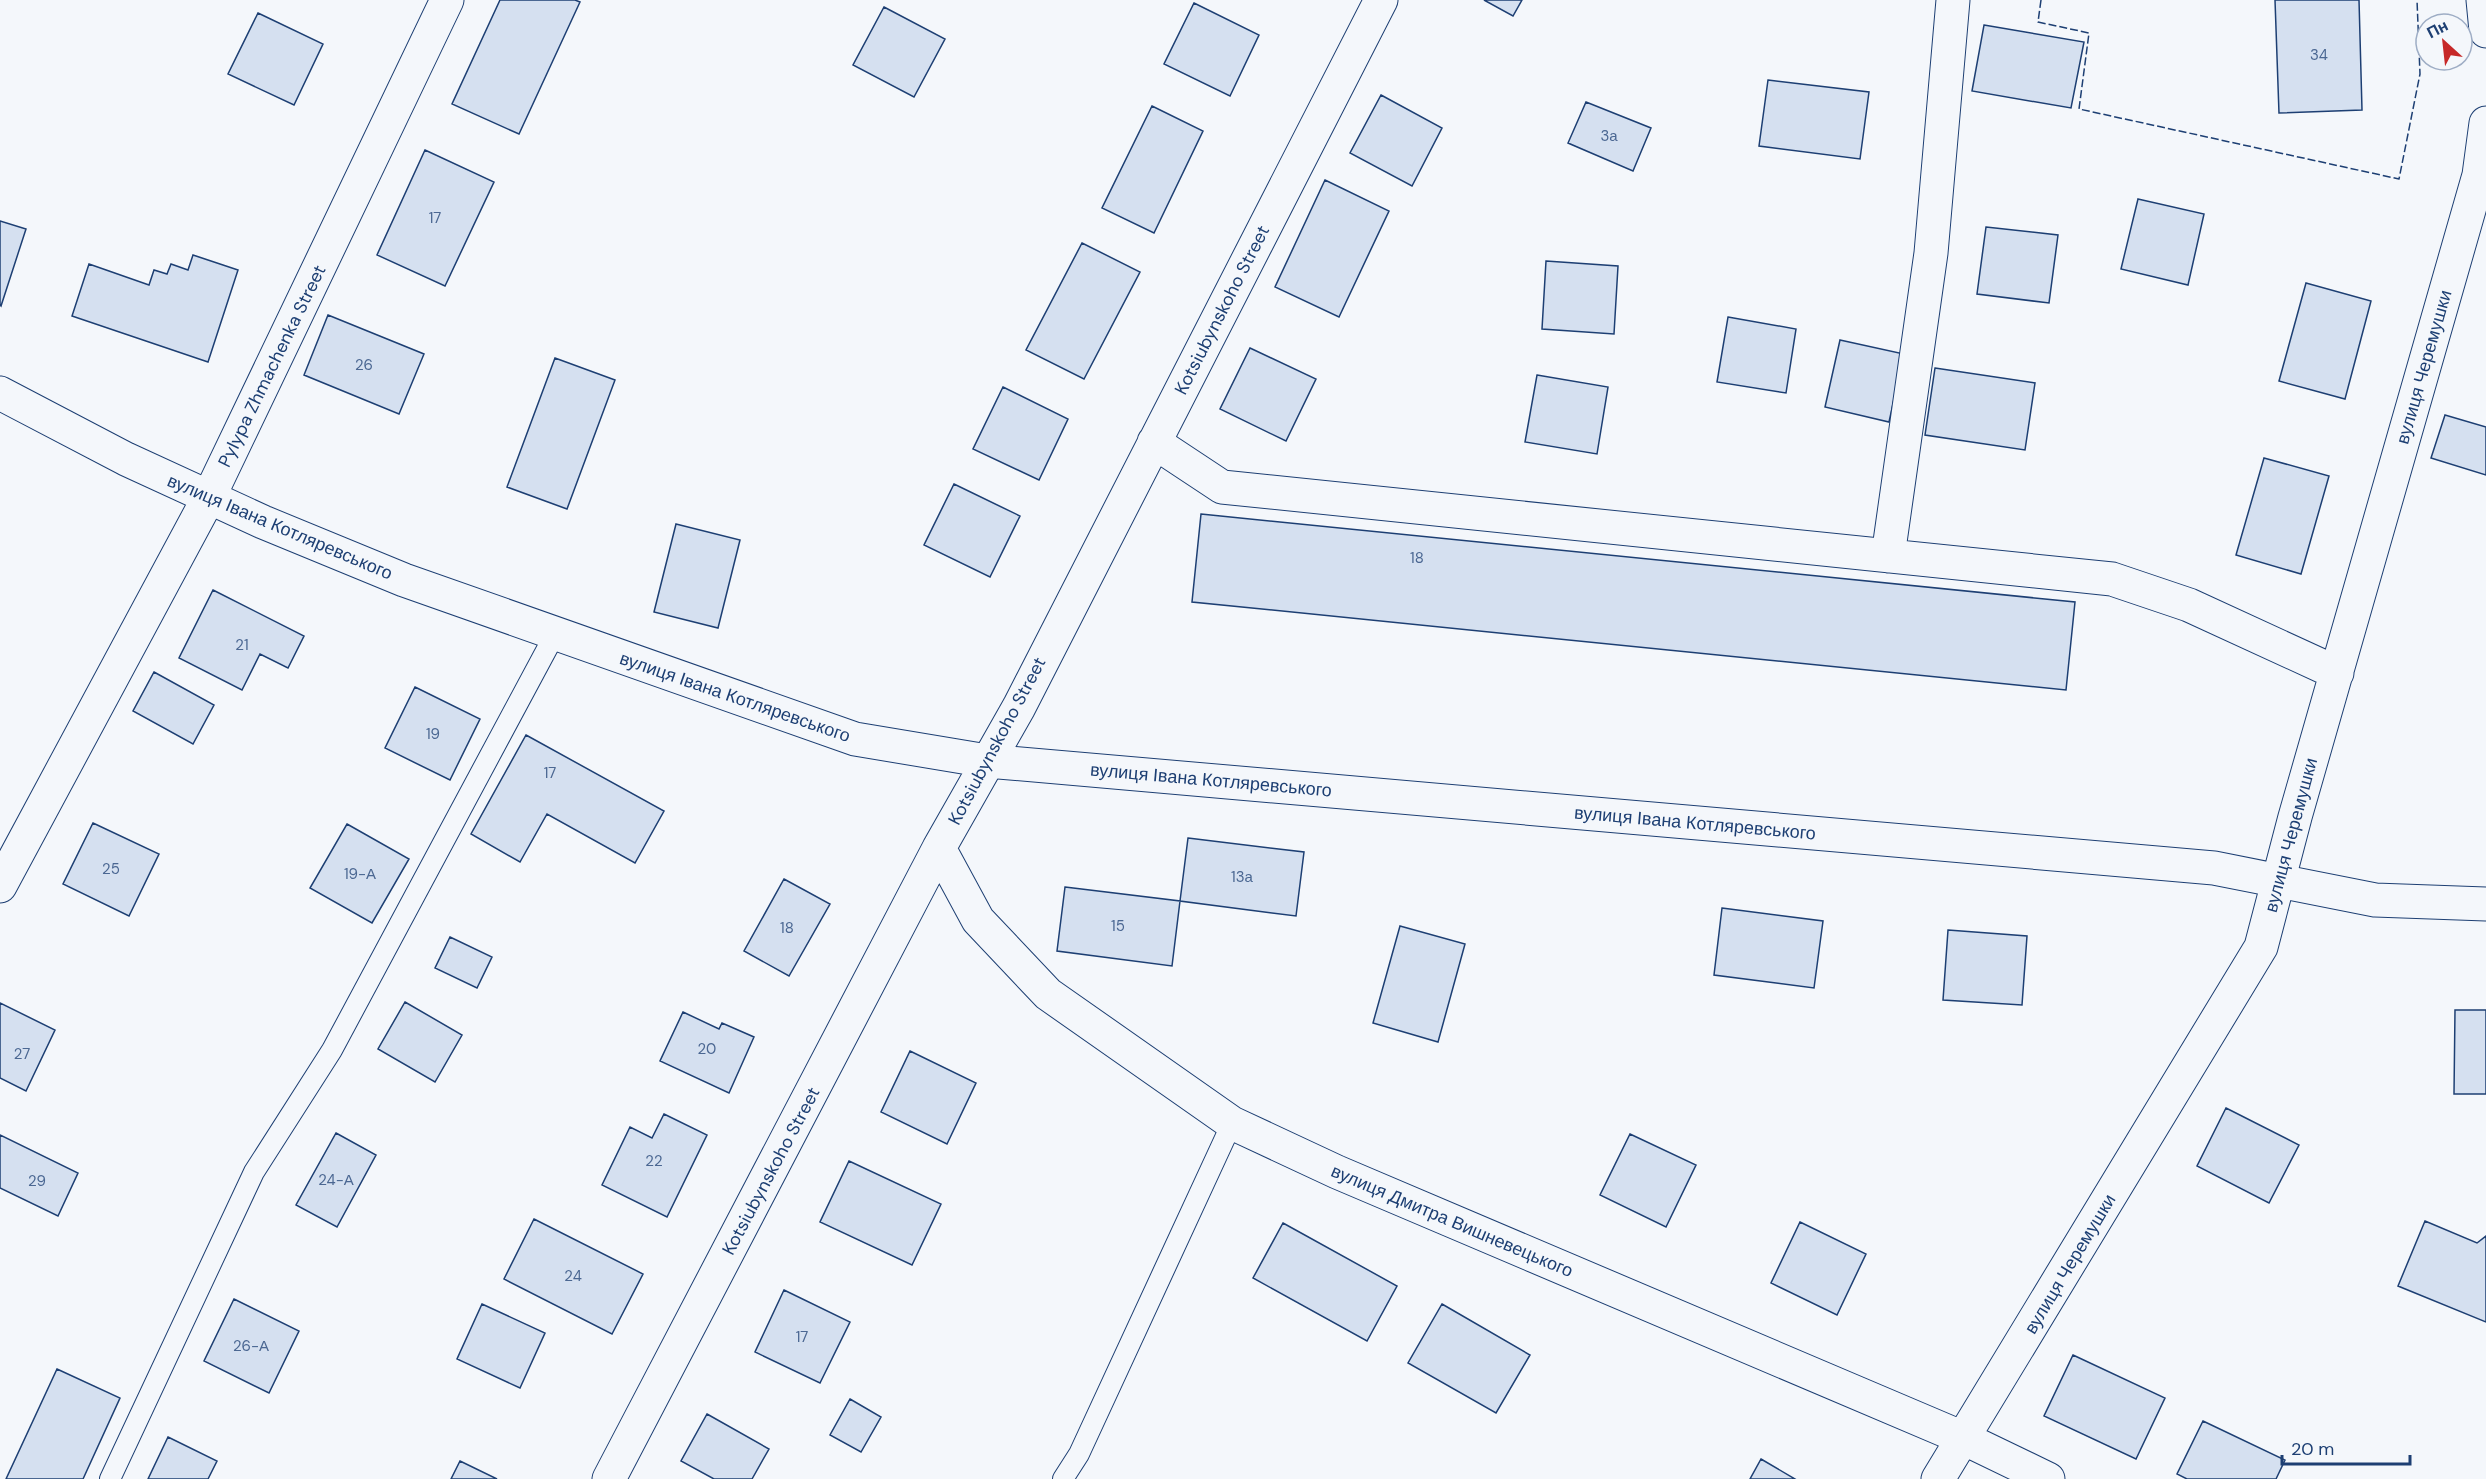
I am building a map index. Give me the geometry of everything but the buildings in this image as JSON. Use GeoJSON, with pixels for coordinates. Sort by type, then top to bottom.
{"type":"FeatureCollection","features":[{"type":"Feature","properties":{"kind":"street","name":"Pylypa Zhmachenka Street"},"geometry":{"type":"LineString","coordinates":[[0,886],[209,497],[447,0]]}},
{"type":"Feature","properties":{"kind":"street","name":"Kotsiubynskoho Street"},"geometry":{"type":"LineString","coordinates":[[609,1479],[939,848],[1019,707],[1381,0]]}},
{"type":"Feature","properties":{"kind":"street"},"geometry":{"type":"LineString","coordinates":[[1888,556],[1931,253],[1953,0]]}},
{"type":"Feature","properties":{"kind":"street"},"geometry":{"type":"LineString","coordinates":[[2483,0],[2486,31]]}},
{"type":"Feature","properties":{"kind":"street","name":"вулиця Черемушки"},"geometry":{"type":"LineString","coordinates":[[1938,1479],[2261,947],[2337,673],[2482,176],[2486,123]]}},
{"type":"Feature","properties":{"kind":"street","name":"вулиця Івана Котляревського"},"geometry":{"type":"LineString","coordinates":[[0,393],[126,459],[263,522],[404,580],[855,739],[987,761],[2214,868],[2375,900],[2486,904]]}},
{"type":"Feature","properties":{"kind":"street"},"geometry":{"type":"LineString","coordinates":[[1154,442],[1222,487],[2112,579],[2190,605],[2337,673]]}},
{"type":"Feature","properties":{"kind":"street","name":"вулиця Дмитра Вишневецького"},"geometry":{"type":"LineString","coordinates":[[939,848],[978,920],[1048,994],[1232,1123],[1337,1172],[1963,1438],[2048,1479]]}},
{"type":"Feature","properties":{"kind":"lane"},"geometry":{"type":"LineString","coordinates":[[110,1479],[254,1172],[332,1050],[555,634]]}},
{"type":"Feature","properties":{"kind":"lane"},"geometry":{"type":"LineString","coordinates":[[1063,1479],[1078,1454],[1232,1123]]}},
{"type":"Feature","properties":{"kind":"fence"},"geometry":{"type":"LineString","coordinates":[[2041,0],[2038,22],[2089,33],[2079,109],[2399,179],[2420,74],[2417,0]]}}]}
